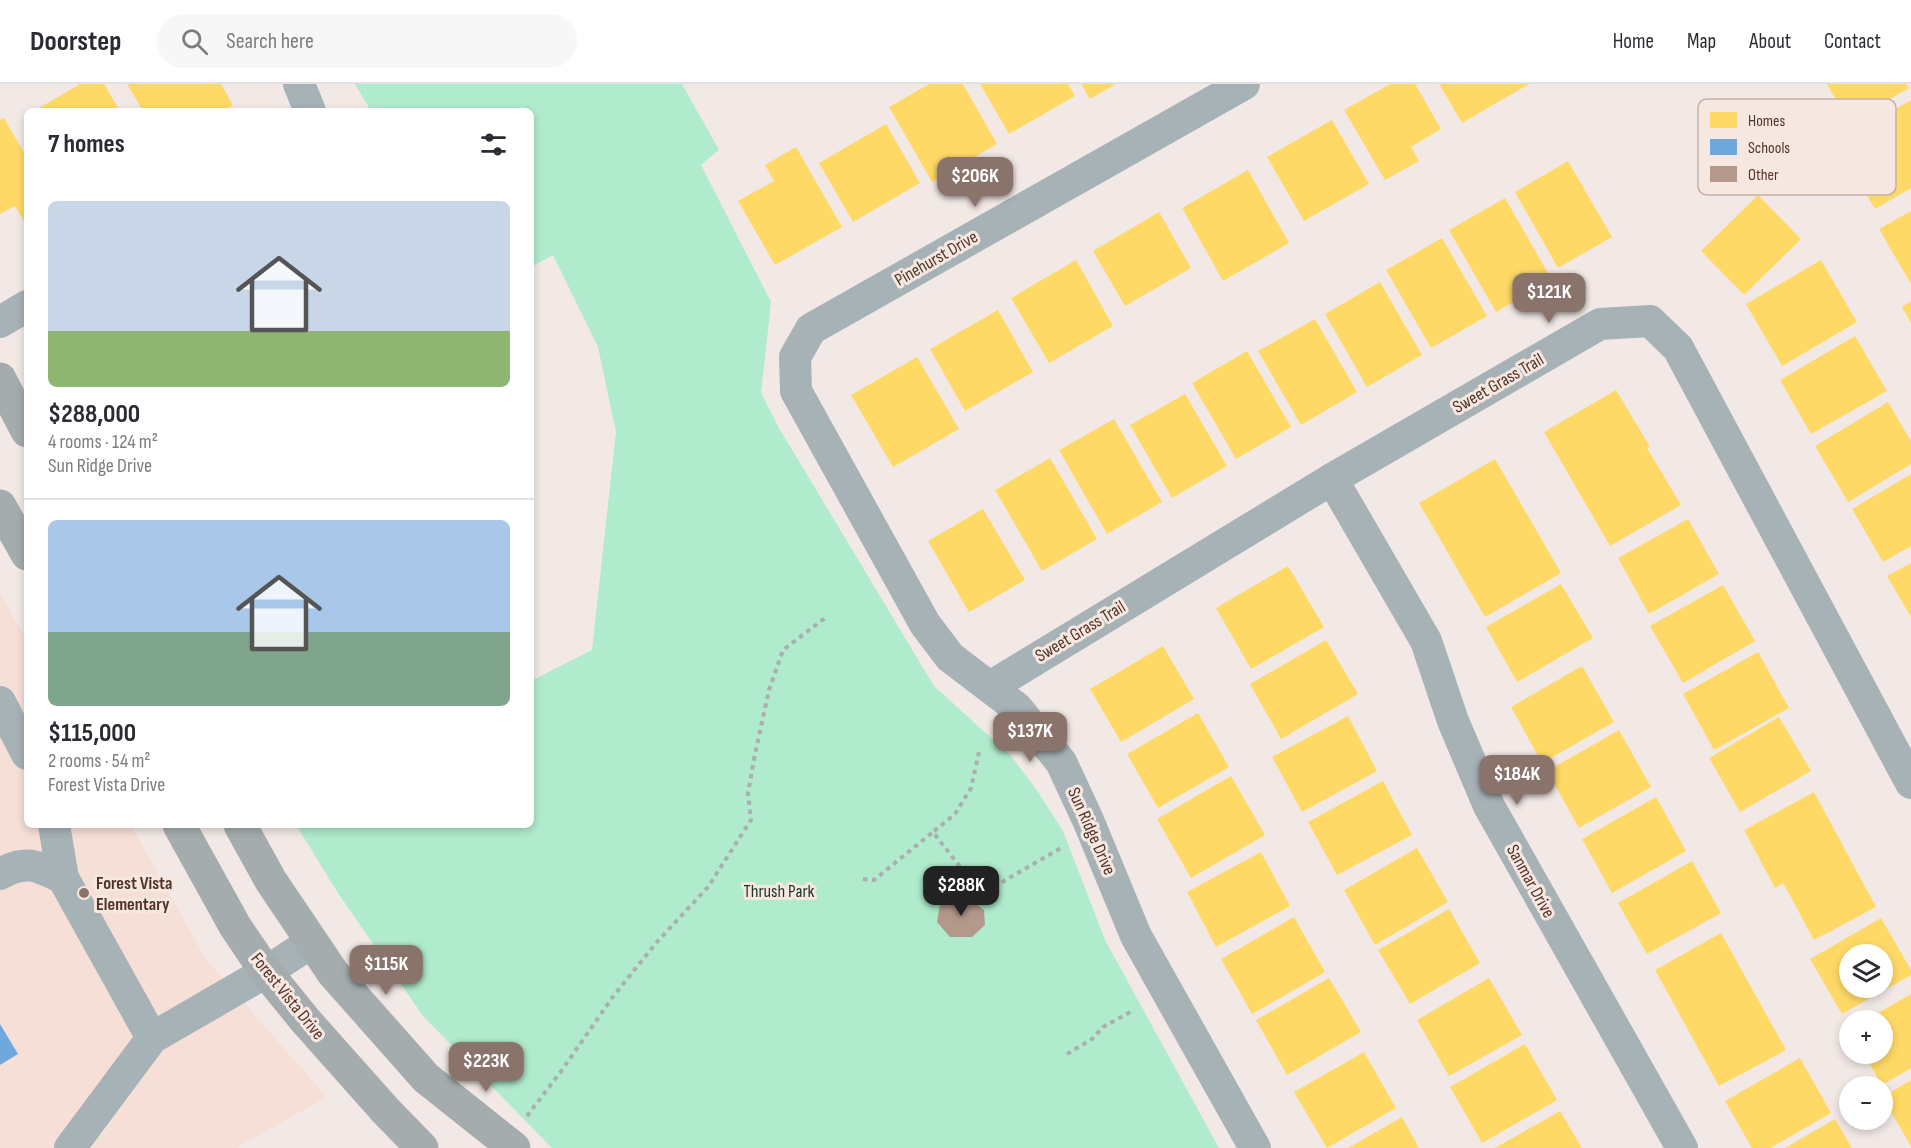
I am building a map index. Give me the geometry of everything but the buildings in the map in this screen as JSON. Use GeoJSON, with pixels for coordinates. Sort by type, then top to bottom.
{"type":"FeatureCollection","features":[{"type":"Feature","properties":{"kind":"main road"},"geometry":{"type":"LineString","coordinates":[[0,379],[24,425]]}},
{"type":"Feature","properties":{"kind":"main road"},"geometry":{"type":"LineString","coordinates":[[0,506],[24,549]]}},
{"type":"Feature","properties":{"kind":"main road","name":"Forest Vista Drive"},"geometry":{"type":"LineString","coordinates":[[180,828],[235,926],[266,972],[312,1028],[422,1148]]}},
{"type":"Feature","properties":{"kind":"main road"},"geometry":{"type":"LineString","coordinates":[[242,828],[271,881],[333,973],[426,1078],[519,1134]]}},
{"type":"Feature","properties":{"kind":"street"},"geometry":{"type":"LineString","coordinates":[[299,84],[309,108]]}},
{"type":"Feature","properties":{"kind":"street","name":"Pinehurst Drive"},"geometry":{"type":"LineString","coordinates":[[796,390],[795,357],[811,329],[1244,84]]}},
{"type":"Feature","properties":{"kind":"street"},"geometry":{"type":"LineString","coordinates":[[0,322],[24,308]]}},
{"type":"Feature","properties":{"kind":"street","name":"Sweet Grass Trail"},"geometry":{"type":"LineString","coordinates":[[990,687],[1332,478],[1600,324],[1650,321],[1678,348],[1911,783]]}},
{"type":"Feature","properties":{"kind":"street","name":"Sun Ridge Drive"},"geometry":{"type":"LineString","coordinates":[[796,390],[925,624],[950,657],[1017,708],[1061,762],[1089,820],[1136,936],[1255,1148]]}},
{"type":"Feature","properties":{"kind":"street","name":"Sanmar Drive"},"geometry":{"type":"LineString","coordinates":[[1332,478],[1426,641],[1453,721],[1489,806],[1682,1148]]}},
{"type":"Feature","properties":{"kind":"street"},"geometry":{"type":"LineString","coordinates":[[0,702],[24,748]]}},
{"type":"Feature","properties":{"kind":"street"},"geometry":{"type":"LineString","coordinates":[[55,828],[63,878],[152,1038]]}},
{"type":"Feature","properties":{"kind":"street"},"geometry":{"type":"LineString","coordinates":[[0,874],[15,865],[39,866],[63,878]]}},
{"type":"Feature","properties":{"kind":"street"},"geometry":{"type":"LineString","coordinates":[[70,1148],[152,1038],[266,972],[312,942]]}},
{"type":"Feature","properties":{"kind":"path"},"geometry":{"type":"LineString","coordinates":[[519,1134],[612,998],[656,943],[708,887],[751,820],[748,793],[755,754],[769,690],[783,650],[825,618]]}},
{"type":"Feature","properties":{"kind":"path"},"geometry":{"type":"LineString","coordinates":[[862,879],[874,880],[955,814],[971,788],[979,752]]}},
{"type":"Feature","properties":{"kind":"path"},"geometry":{"type":"LineString","coordinates":[[933,831],[981,894],[1060,848]]}},
{"type":"Feature","properties":{"kind":"path"},"geometry":{"type":"LineString","coordinates":[[1067,1054],[1092,1039],[1103,1027],[1134,1010]]}},
{"type":"Feature","properties":{"kind":"shaded area","name":"Forest Vista Elementary"},"geometry":{"type":"Polygon","coordinates":[[[0,593],[24,636],[24,828],[133,828],[207,961],[327,1097],[236,1148],[0,1148],[0,593]]]}},
{"type":"Feature","properties":{"kind":"green space","name":"Thrush Park"},"geometry":{"type":"Polygon","coordinates":[[[355,84],[682,84],[719,150],[701,165],[771,302],[761,393],[779,428],[934,686],[1011,756],[1063,831],[1105,940],[1219,1148],[552,1148],[423,1016],[338,893],[298,828],[534,828],[534,679],[592,650],[616,432],[598,347],[553,255],[534,265],[534,108],[369,108],[355,84]]]}},
{"type":"Feature","properties":{"kind":"place","name":"Forest Vista Elementary"},"geometry":{"type":"Point","coordinates":[84,893]}}]}
